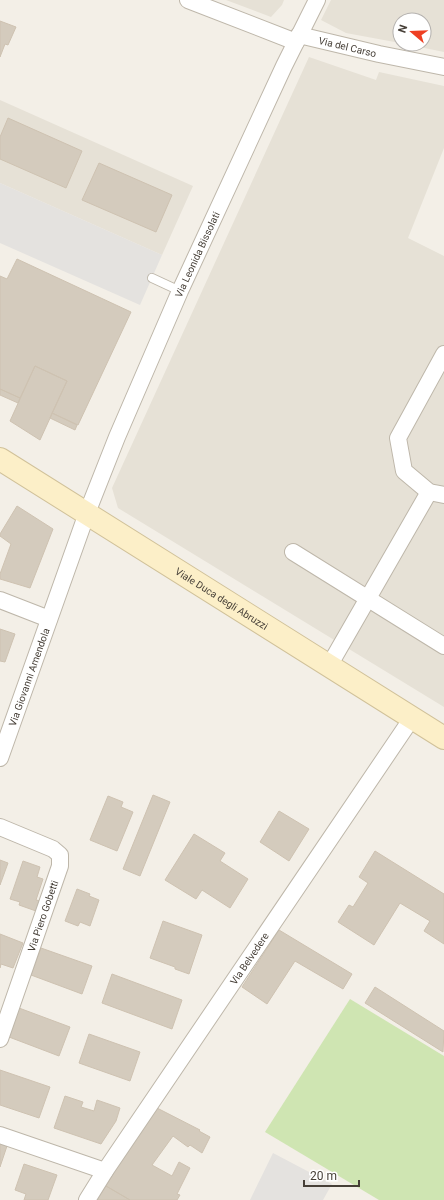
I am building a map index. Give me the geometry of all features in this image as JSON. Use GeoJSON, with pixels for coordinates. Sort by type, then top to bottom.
{"type":"FeatureCollection","features":[{"type":"Feature","properties":{"kind":"main road","name":"Viale Duca degli Abruzzi"},"geometry":{"type":"LineString","coordinates":[[0,459],[444,738]]}},
{"type":"Feature","properties":{"kind":"street","name":"Via del Carso"},"geometry":{"type":"LineString","coordinates":[[188,0],[298,38],[444,67]]}},
{"type":"Feature","properties":{"kind":"street","name":"Via Leonida Bissolati"},"geometry":{"type":"LineString","coordinates":[[87,513],[117,437],[180,291],[317,0]]}},
{"type":"Feature","properties":{"kind":"street"},"geometry":{"type":"LineString","coordinates":[[329,666],[368,598],[436,494],[404,471],[398,438],[444,354]]}},
{"type":"Feature","properties":{"kind":"street","name":"Via Giovanni Amendola"},"geometry":{"type":"LineString","coordinates":[[0,756],[87,513]]}},
{"type":"Feature","properties":{"kind":"street"},"geometry":{"type":"LineString","coordinates":[[293,552],[444,646]]}},
{"type":"Feature","properties":{"kind":"street","name":"Via Giovanni Amendola"},"geometry":{"type":"LineString","coordinates":[[0,600],[49,619]]}},
{"type":"Feature","properties":{"kind":"street","name":"Via Belvedere"},"geometry":{"type":"LineString","coordinates":[[87,1200],[105,1171],[412,718]]}},
{"type":"Feature","properties":{"kind":"street","name":"Via Piero Gobetti"},"geometry":{"type":"LineString","coordinates":[[0,827],[52,849],[60,855],[60,866],[0,1039]]}},
{"type":"Feature","properties":{"kind":"street"},"geometry":{"type":"LineString","coordinates":[[0,1135],[105,1171]]}},
{"type":"Feature","properties":{"kind":"lane"},"geometry":{"type":"LineString","coordinates":[[152,278],[180,291]]}},
{"type":"Feature","properties":{"kind":"shaded area"},"geometry":{"type":"Polygon","coordinates":[[[226,0],[284,0],[282,5],[271,17],[226,0]]]}},
{"type":"Feature","properties":{"kind":"shaded area"},"geometry":{"type":"Polygon","coordinates":[[[331,0],[444,0],[444,52],[432,50],[432,12],[392,12],[392,42],[346,33],[321,20],[331,0]]]}},
{"type":"Feature","properties":{"kind":"shaded area"},"geometry":{"type":"Polygon","coordinates":[[[309,57],[376,80],[379,72],[444,86],[444,148],[408,238],[444,256],[444,707],[118,508],[112,488],[309,57]]]}},
{"type":"Feature","properties":{"kind":"shaded area"},"geometry":{"type":"Polygon","coordinates":[[[0,100],[193,186],[162,255],[0,183],[0,100]]]}},
{"type":"Feature","properties":{"kind":"shaded area"},"geometry":{"type":"Polygon","coordinates":[[[0,183],[162,255],[140,305],[0,243],[0,183]]]}},
{"type":"Feature","properties":{"kind":"shaded area"},"geometry":{"type":"Polygon","coordinates":[[[273,1153],[332,1184],[323,1200],[250,1200],[273,1153]]]}},
{"type":"Feature","properties":{"kind":"green space"},"geometry":{"type":"Polygon","coordinates":[[[350,999],[444,1056],[444,1200],[379,1200],[265,1132],[350,999]]]}},
{"type":"Feature","properties":{"kind":"building"},"geometry":{"type":"Polygon","coordinates":[[[0,21],[16,27],[8,45],[5,44],[0,57],[0,21]]]}},
{"type":"Feature","properties":{"kind":"building"},"geometry":{"type":"Polygon","coordinates":[[[8,118],[82,151],[66,188],[0,159],[0,137],[8,118]]]}},
{"type":"Feature","properties":{"kind":"building"},"geometry":{"type":"Polygon","coordinates":[[[99,163],[172,195],[156,232],[82,200],[99,163]]]}},
{"type":"Feature","properties":{"kind":"building"},"geometry":{"type":"Polygon","coordinates":[[[17,259],[131,312],[78,425],[52,413],[67,381],[35,366],[20,398],[0,389],[0,276],[7,279],[17,259]]]}},
{"type":"Feature","properties":{"kind":"building"},"geometry":{"type":"Polygon","coordinates":[[[35,366],[67,381],[40,440],[10,421],[35,366]]]}},
{"type":"Feature","properties":{"kind":"building"},"geometry":{"type":"Polygon","coordinates":[[[0,389],[20,398],[18,403],[0,395],[0,389]]]}},
{"type":"Feature","properties":{"kind":"building"},"geometry":{"type":"Polygon","coordinates":[[[52,413],[77,425],[75,430],[50,418],[52,413]]]}},
{"type":"Feature","properties":{"kind":"building"},"geometry":{"type":"Polygon","coordinates":[[[17,506],[53,529],[30,588],[0,579],[0,574],[11,544],[0,536],[0,534],[17,506]]]}},
{"type":"Feature","properties":{"kind":"building"},"geometry":{"type":"Polygon","coordinates":[[[0,629],[15,634],[5,662],[0,661],[0,629]]]}},
{"type":"Feature","properties":{"kind":"building"},"geometry":{"type":"Polygon","coordinates":[[[153,795],[170,802],[140,876],[123,869],[153,795]]]}},
{"type":"Feature","properties":{"kind":"building"},"geometry":{"type":"Polygon","coordinates":[[[108,796],[123,802],[121,807],[133,812],[117,851],[90,840],[108,796]]]}},
{"type":"Feature","properties":{"kind":"building"},"geometry":{"type":"Polygon","coordinates":[[[279,811],[309,829],[289,861],[260,842],[279,811]]]}},
{"type":"Feature","properties":{"kind":"building"},"geometry":{"type":"Polygon","coordinates":[[[194,834],[225,853],[220,861],[248,879],[230,908],[202,890],[196,899],[165,880],[194,834]]]}},
{"type":"Feature","properties":{"kind":"building"},"geometry":{"type":"Polygon","coordinates":[[[375,851],[444,894],[444,944],[424,931],[430,921],[400,903],[374,945],[338,922],[349,905],[353,907],[368,883],[359,877],[375,851]]]}},
{"type":"Feature","properties":{"kind":"building"},"geometry":{"type":"Polygon","coordinates":[[[0,860],[8,863],[0,885],[0,860]]]}},
{"type":"Feature","properties":{"kind":"building"},"geometry":{"type":"Polygon","coordinates":[[[23,861],[40,867],[37,877],[43,879],[36,900],[40,901],[36,911],[19,905],[20,902],[10,899],[23,861]]]}},
{"type":"Feature","properties":{"kind":"building"},"geometry":{"type":"Polygon","coordinates":[[[77,889],[90,894],[89,896],[99,900],[90,926],[80,922],[78,926],[65,921],[77,889]]]}},
{"type":"Feature","properties":{"kind":"building"},"geometry":{"type":"Polygon","coordinates":[[[163,921],[202,935],[189,974],[150,958],[163,921]]]}},
{"type":"Feature","properties":{"kind":"building"},"geometry":{"type":"Polygon","coordinates":[[[279,930],[352,974],[343,989],[295,961],[267,1004],[242,987],[279,930]]]}},
{"type":"Feature","properties":{"kind":"building"},"geometry":{"type":"Polygon","coordinates":[[[0,934],[23,943],[13,968],[1,964],[0,968],[0,934]]]}},
{"type":"Feature","properties":{"kind":"building"},"geometry":{"type":"Polygon","coordinates":[[[41,948],[92,966],[82,994],[31,975],[41,948]]]}},
{"type":"Feature","properties":{"kind":"building"},"geometry":{"type":"Polygon","coordinates":[[[112,974],[182,1000],[172,1029],[102,1003],[112,974]]]}},
{"type":"Feature","properties":{"kind":"building"},"geometry":{"type":"Polygon","coordinates":[[[375,987],[444,1031],[443,1052],[365,1003],[375,987]]]}},
{"type":"Feature","properties":{"kind":"building"},"geometry":{"type":"Polygon","coordinates":[[[19,1008],[70,1027],[59,1056],[9,1037],[19,1008]]]}},
{"type":"Feature","properties":{"kind":"building"},"geometry":{"type":"Polygon","coordinates":[[[89,1034],[140,1052],[130,1081],[79,1063],[89,1034]]]}},
{"type":"Feature","properties":{"kind":"building"},"geometry":{"type":"Polygon","coordinates":[[[0,1070],[50,1087],[39,1118],[0,1105],[0,1070]]]}},
{"type":"Feature","properties":{"kind":"building"},"geometry":{"type":"Polygon","coordinates":[[[65,1096],[83,1102],[81,1107],[94,1111],[97,1100],[120,1108],[116,1121],[101,1144],[54,1128],[65,1096]]]}},
{"type":"Feature","properties":{"kind":"building"},"geometry":{"type":"Polygon","coordinates":[[[157,1108],[200,1130],[199,1131],[210,1137],[202,1153],[190,1145],[188,1147],[173,1136],[152,1165],[172,1176],[179,1162],[190,1168],[177,1194],[180,1195],[177,1200],[130,1200],[106,1186],[127,1150],[157,1108]]]}},
{"type":"Feature","properties":{"kind":"building"},"geometry":{"type":"Polygon","coordinates":[[[0,1144],[7,1146],[0,1167],[0,1144]]]}},
{"type":"Feature","properties":{"kind":"building"},"geometry":{"type":"Polygon","coordinates":[[[24,1164],[57,1175],[48,1200],[24,1200],[26,1194],[15,1190],[24,1164]]]}},
{"type":"Feature","properties":{"kind":"building"},"geometry":{"type":"Polygon","coordinates":[[[106,1186],[130,1200],[97,1200],[106,1186]]]}}]}
